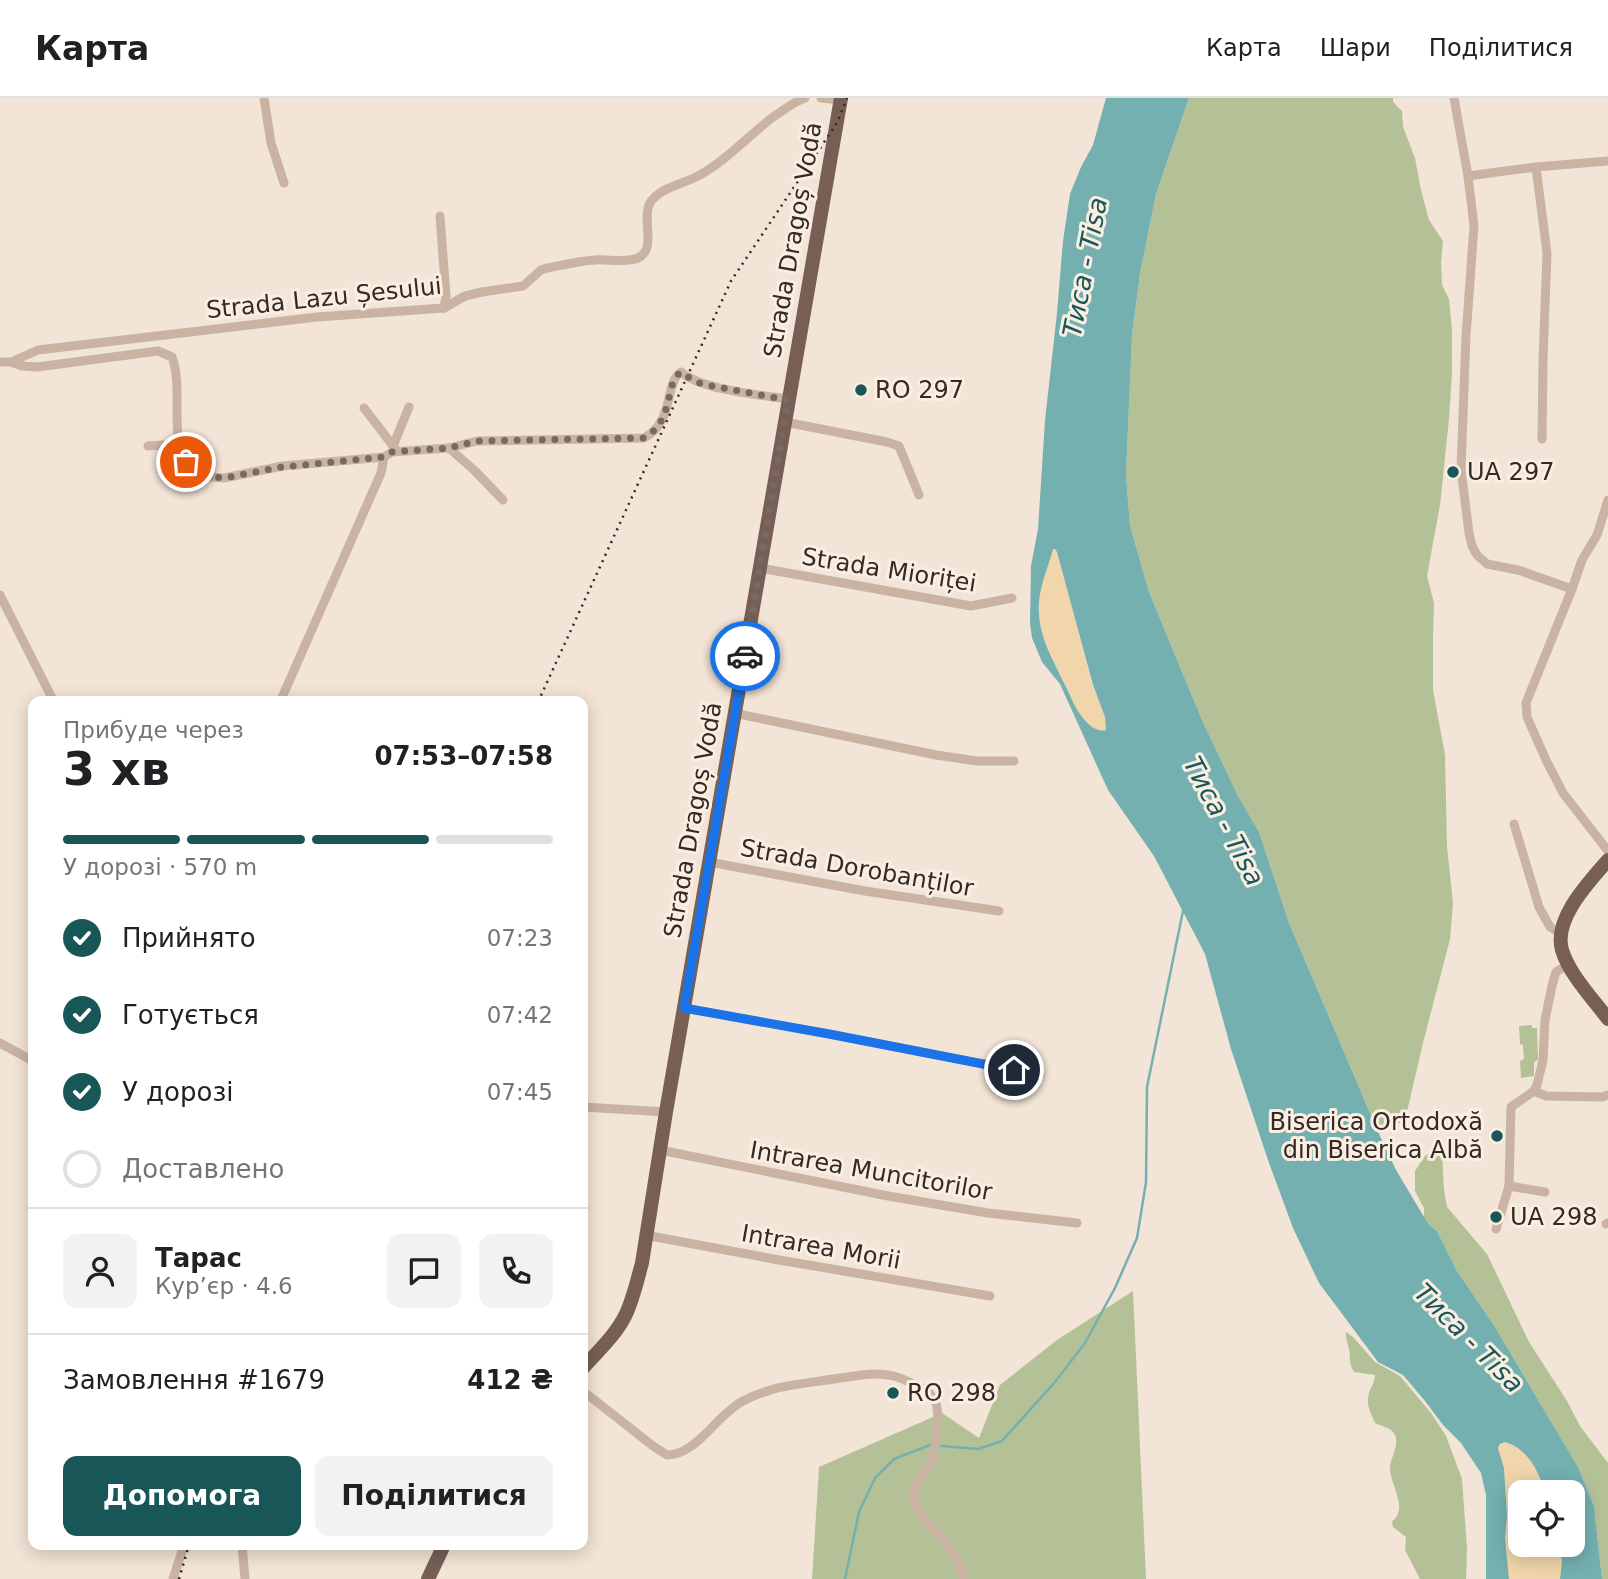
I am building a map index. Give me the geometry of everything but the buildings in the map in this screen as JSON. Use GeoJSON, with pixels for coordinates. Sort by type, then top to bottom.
{"type":"FeatureCollection","features":[{"type":"Feature","properties":{"kind":"main road","name":"Strada Dragoș Vodă"},"geometry":{"type":"LineString","coordinates":[[588,1362],[625,1317],[642,1263],[841,99]]}},
{"type":"Feature","properties":{"kind":"main road"},"geometry":{"type":"LineString","coordinates":[[1608,860],[1569,910],[1561,934],[1563,953],[1576,977],[1608,1019]]}},
{"type":"Feature","properties":{"kind":"main road"},"geometry":{"type":"LineString","coordinates":[[428,1579],[442,1550]]}},
{"type":"Feature","properties":{"kind":"street"},"geometry":{"type":"LineString","coordinates":[[264,98],[271,143],[284,183]]}},
{"type":"Feature","properties":{"kind":"street","name":"Strada Lazu Șesului"},"geometry":{"type":"LineString","coordinates":[[11,362],[38,350],[51,348],[317,317],[444,309],[465,296],[523,286],[547,268],[593,260],[628,260],[640,257],[646,252],[648,242],[647,213],[650,201],[661,192],[697,177],[717,165],[766,123],[795,101],[805,98]]}},
{"type":"Feature","properties":{"kind":"street"},"geometry":{"type":"LineString","coordinates":[[821,98],[841,99]]}},
{"type":"Feature","properties":{"kind":"street"},"geometry":{"type":"LineString","coordinates":[[1454,98],[1474,226],[1466,336],[1461,469],[1472,546],[1487,564],[1518,570],[1572,589]]}},
{"type":"Feature","properties":{"kind":"street"},"geometry":{"type":"LineString","coordinates":[[1468,176],[1608,161]]}},
{"type":"Feature","properties":{"kind":"street"},"geometry":{"type":"LineString","coordinates":[[1536,167],[1547,253],[1542,360],[1542,439]]}},
{"type":"Feature","properties":{"kind":"street"},"geometry":{"type":"LineString","coordinates":[[440,216],[446,296],[444,309]]}},
{"type":"Feature","properties":{"kind":"street","name":"Strada Lazu Șesului"},"geometry":{"type":"LineString","coordinates":[[0,362],[37,367],[158,351],[166,353],[172,357],[176,372],[178,444]]}},
{"type":"Feature","properties":{"kind":"street"},"geometry":{"type":"LineString","coordinates":[[395,449],[449,448],[498,440],[644,438],[659,426],[675,376],[681,372],[706,385],[788,400]]}},
{"type":"Feature","properties":{"kind":"street"},"geometry":{"type":"LineString","coordinates":[[148,446],[178,444],[186,462],[195,471],[215,478],[282,467],[384,457],[395,449],[409,407]]}},
{"type":"Feature","properties":{"kind":"street"},"geometry":{"type":"LineString","coordinates":[[364,408],[395,449]]}},
{"type":"Feature","properties":{"kind":"street"},"geometry":{"type":"LineString","coordinates":[[785,422],[899,446],[919,495]]}},
{"type":"Feature","properties":{"kind":"street"},"geometry":{"type":"LineString","coordinates":[[449,448],[503,500]]}},
{"type":"Feature","properties":{"kind":"street"},"geometry":{"type":"LineString","coordinates":[[283,696],[372,494],[384,457]]}},
{"type":"Feature","properties":{"kind":"street"},"geometry":{"type":"LineString","coordinates":[[1608,500],[1597,535],[1582,561],[1526,704],[1527,717],[1563,793],[1608,851]]}},
{"type":"Feature","properties":{"kind":"street","name":"Strada Mioriței"},"geometry":{"type":"LineString","coordinates":[[760,568],[971,606],[1013,598]]}},
{"type":"Feature","properties":{"kind":"street"},"geometry":{"type":"LineString","coordinates":[[0,596],[51,696]]}},
{"type":"Feature","properties":{"kind":"street"},"geometry":{"type":"LineString","coordinates":[[734,713],[936,755],[977,761],[1014,761]]}},
{"type":"Feature","properties":{"kind":"street"},"geometry":{"type":"LineString","coordinates":[[1514,824],[1539,907],[1550,927],[1561,934]]}},
{"type":"Feature","properties":{"kind":"street","name":"Strada Dorobanților"},"geometry":{"type":"LineString","coordinates":[[709,862],[865,891],[999,911]]}},
{"type":"Feature","properties":{"kind":"street"},"geometry":{"type":"LineString","coordinates":[[1496,1229],[1508,1186],[1511,1107],[1534,1091],[1543,1060],[1545,1020],[1552,986],[1556,972],[1569,964]]}},
{"type":"Feature","properties":{"kind":"street"},"geometry":{"type":"LineString","coordinates":[[684,1008],[1040,1075]]}},
{"type":"Feature","properties":{"kind":"street"},"geometry":{"type":"LineString","coordinates":[[0,1043],[28,1058]]}},
{"type":"Feature","properties":{"kind":"street"},"geometry":{"type":"LineString","coordinates":[[1534,1091],[1546,1096],[1602,1097],[1608,1094]]}},
{"type":"Feature","properties":{"kind":"street"},"geometry":{"type":"LineString","coordinates":[[588,1107],[666,1112]]}},
{"type":"Feature","properties":{"kind":"street","name":"Intrarea Muncitorilor"},"geometry":{"type":"LineString","coordinates":[[660,1150],[888,1196],[988,1213],[1077,1223]]}},
{"type":"Feature","properties":{"kind":"street"},"geometry":{"type":"LineString","coordinates":[[1508,1186],[1545,1192]]}},
{"type":"Feature","properties":{"kind":"street","name":"Intrarea Morii"},"geometry":{"type":"LineString","coordinates":[[645,1235],[990,1296]]}},
{"type":"Feature","properties":{"kind":"street"},"geometry":{"type":"LineString","coordinates":[[588,1395],[662,1453],[672,1455],[685,1451],[739,1402],[765,1390],[860,1374],[890,1375],[926,1390],[937,1407],[935,1446],[931,1461],[916,1485],[914,1497],[917,1509],[943,1539],[964,1579]]}},
{"type":"Feature","properties":{"kind":"street"},"geometry":{"type":"LineString","coordinates":[[173,1579],[182,1550]]}},
{"type":"Feature","properties":{"kind":"street"},"geometry":{"type":"LineString","coordinates":[[242,1550],[245,1579]]}},
{"type":"Feature","properties":{"kind":"green space"},"geometry":{"type":"Polygon","coordinates":[[[1189,98],[1393,98],[1393,102],[1402,111],[1403,127],[1415,158],[1429,220],[1443,241],[1442,285],[1449,299],[1452,373],[1440,505],[1427,576],[1434,603],[1433,690],[1445,755],[1447,846],[1453,903],[1450,939],[1405,1120],[1379,1134],[1289,923],[1259,832],[1238,796],[1202,720],[1149,592],[1130,526],[1126,474],[1132,335],[1140,274],[1156,194],[1189,98]]]}},
{"type":"Feature","properties":{"kind":"green space"},"geometry":{"type":"Polygon","coordinates":[[[1532,1025],[1532,1028],[1537,1028],[1538,1060],[1534,1062],[1534,1076],[1521,1078],[1520,1061],[1524,1059],[1519,1026],[1532,1025]]]}},
{"type":"Feature","properties":{"kind":"green space"},"geometry":{"type":"Polygon","coordinates":[[[1436,1150],[1442,1152],[1447,1207],[1487,1254],[1529,1342],[1580,1426],[1608,1463],[1608,1579],[1602,1579],[1594,1506],[1585,1480],[1495,1327],[1457,1271],[1437,1231],[1424,1218],[1424,1208],[1415,1191],[1415,1171],[1425,1156],[1436,1150]]]}},
{"type":"Feature","properties":{"kind":"green space"},"geometry":{"type":"Polygon","coordinates":[[[1133,1291],[1146,1579],[812,1579],[819,1467],[942,1413],[979,1438],[1000,1385],[1057,1340],[1133,1291]]]}},
{"type":"Feature","properties":{"kind":"green space"},"geometry":{"type":"Polygon","coordinates":[[[1346,1332],[1375,1362],[1400,1376],[1446,1436],[1462,1479],[1467,1549],[1466,1579],[1420,1579],[1405,1550],[1406,1537],[1393,1527],[1392,1522],[1399,1509],[1390,1470],[1396,1438],[1390,1429],[1375,1423],[1368,1402],[1375,1375],[1354,1372],[1350,1363],[1346,1332]]]}},
{"type":"Feature","properties":{"kind":"sand"},"geometry":{"type":"Polygon","coordinates":[[[1052,549],[1057,552],[1106,730],[1095,729],[1080,715],[1054,662],[1040,623],[1040,597],[1052,549]]]}},
{"type":"Feature","properties":{"kind":"sand"},"geometry":{"type":"Polygon","coordinates":[[[1505,1442],[1520,1450],[1531,1462],[1540,1480],[1508,1480],[1508,1557],[1562,1557],[1560,1579],[1509,1579],[1505,1538],[1507,1515],[1504,1468],[1498,1448],[1505,1442]]]}},
{"type":"Feature","properties":{"kind":"water","name":"Тиса - Tisa"},"geometry":{"type":"Polygon","coordinates":[[[1106,98],[1189,98],[1156,194],[1140,274],[1132,335],[1126,474],[1130,526],[1149,592],[1202,720],[1238,796],[1259,832],[1289,923],[1396,1170],[1429,1225],[1437,1231],[1457,1271],[1495,1327],[1583,1480],[1540,1480],[1526,1455],[1513,1445],[1505,1442],[1500,1444],[1498,1448],[1504,1468],[1507,1515],[1505,1538],[1509,1579],[1486,1579],[1486,1495],[1481,1473],[1461,1443],[1403,1375],[1378,1362],[1319,1283],[1293,1228],[1268,1160],[1231,1049],[1205,954],[1154,856],[1108,790],[1060,684],[1042,662],[1032,638],[1031,566],[1038,529],[1045,420],[1063,241],[1070,194],[1093,145],[1106,98]],[[1053,549],[1043,580],[1039,613],[1042,632],[1078,711],[1092,726],[1106,730],[1105,717],[1093,685],[1057,552],[1053,549]]]}},
{"type":"Feature","properties":{"kind":"water"},"geometry":{"type":"Polygon","coordinates":[[[1585,1484],[1594,1506],[1602,1579],[1560,1579],[1562,1557],[1585,1557],[1585,1484]]]}},
{"type":"Feature","properties":{"kind":"waterway"},"geometry":{"type":"LineString","coordinates":[[845,1579],[859,1512],[875,1478],[894,1459],[930,1445],[978,1449],[1002,1441],[1055,1382],[1085,1343],[1115,1288],[1137,1238],[1146,1182],[1147,1087],[1183,911]]}},
{"type":"Feature","properties":{"kind":"railway"},"geometry":{"type":"LineString","coordinates":[[541,696],[731,281],[837,123],[847,98]]}},
{"type":"Feature","properties":{"kind":"railway"},"geometry":{"type":"LineString","coordinates":[[179,1579],[188,1550]]}},
{"type":"Feature","properties":{"kind":"way so far"},"geometry":{"type":"LineString","coordinates":[[186,462],[204,476],[224,478],[282,467],[384,457],[392,452],[449,448],[477,441],[644,438],[659,426],[675,376],[681,372],[706,385],[788,400],[745,656]]}},
{"type":"Feature","properties":{"kind":"place","name":"RO 297"},"geometry":{"type":"Point","coordinates":[861,390]}},
{"type":"Feature","properties":{"kind":"place","name":"UA 297"},"geometry":{"type":"Point","coordinates":[1453,472]}},
{"type":"Feature","properties":{"kind":"place","name":"Biserica Ortodoxă din Biserica Albă"},"geometry":{"type":"Point","coordinates":[1497,1136]}},
{"type":"Feature","properties":{"kind":"place","name":"UA 298"},"geometry":{"type":"Point","coordinates":[1496,1217]}},
{"type":"Feature","properties":{"kind":"place","name":"RO 298"},"geometry":{"type":"Point","coordinates":[893,1393]}},
{"type":"Feature","properties":{"kind":"route"},"geometry":{"type":"LineString","coordinates":[[745,656],[684,1008],[1014,1070]]}}]}
